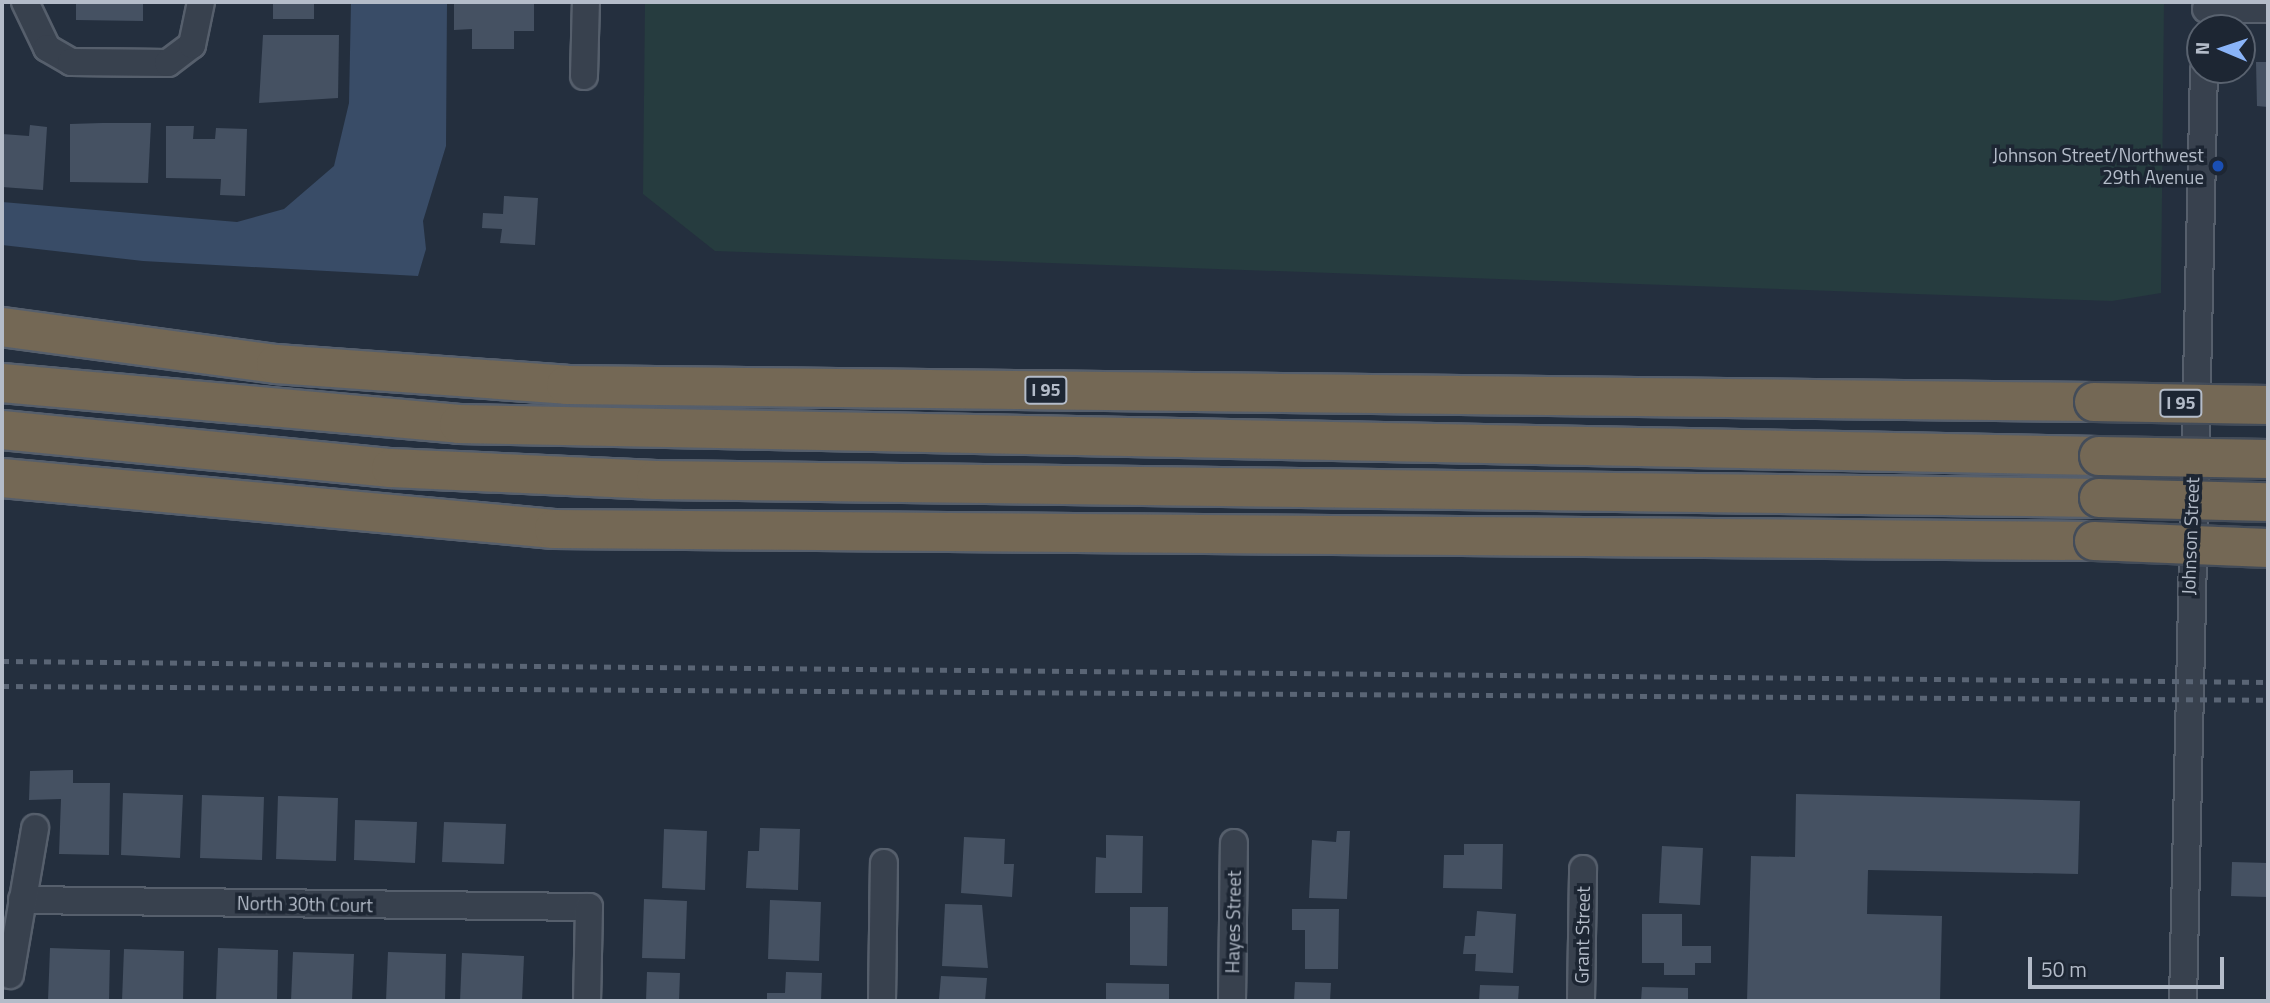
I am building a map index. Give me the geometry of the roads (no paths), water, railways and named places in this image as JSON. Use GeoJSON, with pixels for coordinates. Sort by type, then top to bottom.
{"type":"FeatureCollection","features":[{"type":"Feature","properties":{"kind":"highway","name":"I 95"},"geometry":{"type":"LineString","coordinates":[[2,327],[276,364],[566,385],[2268,405]]}},
{"type":"Feature","properties":{"kind":"highway"},"geometry":{"type":"LineString","coordinates":[[2,383],[179,404],[540,427],[2268,459]]}},
{"type":"Feature","properties":{"kind":"highway"},"geometry":{"type":"LineString","coordinates":[[2,430],[391,468],[656,480],[2268,502]]}},
{"type":"Feature","properties":{"kind":"highway"},"geometry":{"type":"LineString","coordinates":[[2,478],[554,529],[2094,541],[2268,548]]}},
{"type":"Feature","properties":{"kind":"street"},"geometry":{"type":"LineString","coordinates":[[25,2],[47,48],[71,62],[168,63],[192,46],[201,2]]}},
{"type":"Feature","properties":{"kind":"street"},"geometry":{"type":"LineString","coordinates":[[584,76],[586,2]]}},
{"type":"Feature","properties":{"kind":"street"},"geometry":{"type":"LineString","coordinates":[[2206,13],[2268,9]]}},
{"type":"Feature","properties":{"kind":"street","name":"Johnson Street"},"geometry":{"type":"LineString","coordinates":[[2183,1001],[2204,84]]}},
{"type":"Feature","properties":{"kind":"street"},"geometry":{"type":"LineString","coordinates":[[10,975],[35,828]]}},
{"type":"Feature","properties":{"kind":"street","name":"Hayes Street"},"geometry":{"type":"LineString","coordinates":[[1232,1001],[1234,844]]}},
{"type":"Feature","properties":{"kind":"street"},"geometry":{"type":"LineString","coordinates":[[882,1001],[884,863]]}},
{"type":"Feature","properties":{"kind":"street","name":"Grant Street"},"geometry":{"type":"LineString","coordinates":[[1581,1001],[1583,869]]}},
{"type":"Feature","properties":{"kind":"street","name":"North 30th Court"},"geometry":{"type":"LineString","coordinates":[[22,900],[589,907],[587,1001]]}},
{"type":"Feature","properties":{"kind":"water"},"geometry":{"type":"Polygon","coordinates":[[[351,2],[447,2],[446,146],[423,221],[426,249],[418,276],[143,261],[2,245],[2,202],[237,222],[284,209],[334,166],[349,103],[351,2]]]}},
{"type":"Feature","properties":{"kind":"railway"},"geometry":{"type":"LineString","coordinates":[[2,661],[2268,682]]}},
{"type":"Feature","properties":{"kind":"railway"},"geometry":{"type":"LineString","coordinates":[[2,686],[2268,700]]}},
{"type":"Feature","properties":{"kind":"place","name":"Johnson Street/Northwest 29th Avenue"},"geometry":{"type":"Point","coordinates":[2218,166]}}]}
